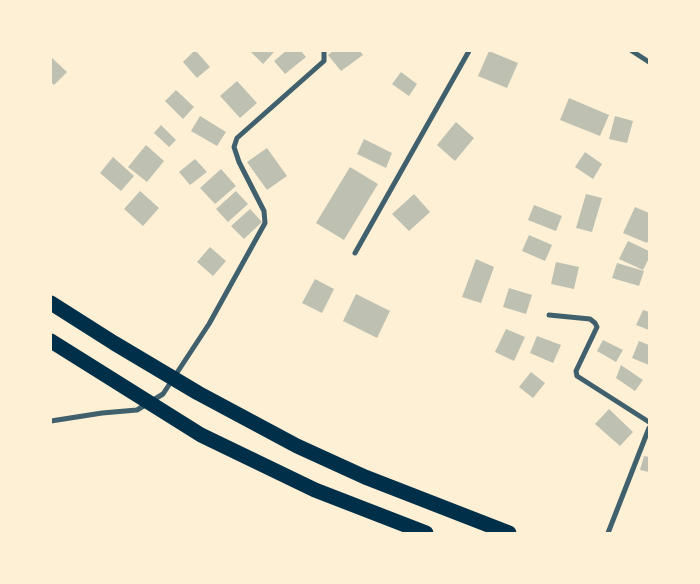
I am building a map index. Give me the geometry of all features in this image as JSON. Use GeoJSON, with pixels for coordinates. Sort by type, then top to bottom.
{"type":"FeatureCollection","features":[{"type":"Feature","properties":{"kind":"highway"},"geometry":{"type":"LineString","coordinates":[[51,303],[114,344],[275,435],[365,476],[509,533]]}},
{"type":"Feature","properties":{"kind":"highway"},"geometry":{"type":"LineString","coordinates":[[51,341],[200,435],[316,490],[426,533]]}},
{"type":"Feature","properties":{"kind":"street"},"geometry":{"type":"LineString","coordinates":[[51,421],[137,410],[163,394],[209,324],[265,223],[264,211],[239,162],[234,147],[237,138],[324,60],[324,51]]}},
{"type":"Feature","properties":{"kind":"street"},"geometry":{"type":"LineString","coordinates":[[355,253],[469,51]]}},
{"type":"Feature","properties":{"kind":"street"},"geometry":{"type":"LineString","coordinates":[[632,51],[649,62]]}},
{"type":"Feature","properties":{"kind":"street"},"geometry":{"type":"LineString","coordinates":[[549,315],[590,319],[595,323],[596,327],[576,371],[576,376],[649,422]]}},
{"type":"Feature","properties":{"kind":"street"},"geometry":{"type":"LineString","coordinates":[[608,533],[649,428]]}},
{"type":"Feature","properties":{"kind":"building"},"geometry":{"type":"Polygon","coordinates":[[[194,51],[210,67],[197,78],[183,62],[194,51]]]}},
{"type":"Feature","properties":{"kind":"building"},"geometry":{"type":"Polygon","coordinates":[[[250,51],[275,51],[263,64],[250,51]]]}},
{"type":"Feature","properties":{"kind":"building"},"geometry":{"type":"Polygon","coordinates":[[[286,51],[301,51],[306,57],[285,74],[274,61],[286,51]]]}},
{"type":"Feature","properties":{"kind":"building"},"geometry":{"type":"Polygon","coordinates":[[[333,51],[360,51],[363,55],[341,71],[328,55],[333,51]]]}},
{"type":"Feature","properties":{"kind":"building"},"geometry":{"type":"Polygon","coordinates":[[[489,51],[518,63],[507,88],[478,76],[489,51]]]}},
{"type":"Feature","properties":{"kind":"building"},"geometry":{"type":"Polygon","coordinates":[[[51,57],[67,72],[54,85],[51,82],[51,57]]]}},
{"type":"Feature","properties":{"kind":"building"},"geometry":{"type":"Polygon","coordinates":[[[401,72],[417,84],[409,96],[392,84],[401,72]]]}},
{"type":"Feature","properties":{"kind":"building"},"geometry":{"type":"Polygon","coordinates":[[[237,81],[257,103],[240,118],[220,96],[237,81]]]}},
{"type":"Feature","properties":{"kind":"building"},"geometry":{"type":"Polygon","coordinates":[[[176,90],[194,107],[183,119],[165,101],[176,90]]]}},
{"type":"Feature","properties":{"kind":"building"},"geometry":{"type":"Polygon","coordinates":[[[569,98],[609,115],[600,136],[560,120],[569,98]]]}},
{"type":"Feature","properties":{"kind":"building"},"geometry":{"type":"Polygon","coordinates":[[[200,116],[226,132],[217,146],[191,131],[200,116]]]}},
{"type":"Feature","properties":{"kind":"building"},"geometry":{"type":"Polygon","coordinates":[[[615,116],[633,121],[627,143],[609,139],[615,116]]]}},
{"type":"Feature","properties":{"kind":"building"},"geometry":{"type":"Polygon","coordinates":[[[456,122],[474,138],[455,161],[437,145],[456,122]]]}},
{"type":"Feature","properties":{"kind":"building"},"geometry":{"type":"Polygon","coordinates":[[[161,125],[176,140],[169,147],[154,133],[161,125]]]}},
{"type":"Feature","properties":{"kind":"building"},"geometry":{"type":"Polygon","coordinates":[[[364,139],[392,153],[386,168],[357,154],[364,139]]]}},
{"type":"Feature","properties":{"kind":"building"},"geometry":{"type":"Polygon","coordinates":[[[146,145],[164,161],[147,182],[128,167],[146,145]]]}},
{"type":"Feature","properties":{"kind":"building"},"geometry":{"type":"Polygon","coordinates":[[[267,148],[287,176],[267,190],[247,162],[267,148]]]}},
{"type":"Feature","properties":{"kind":"building"},"geometry":{"type":"Polygon","coordinates":[[[585,152],[602,164],[593,179],[575,167],[585,152]]]}},
{"type":"Feature","properties":{"kind":"building"},"geometry":{"type":"Polygon","coordinates":[[[113,157],[134,176],[121,191],[100,173],[113,157]]]}},
{"type":"Feature","properties":{"kind":"building"},"geometry":{"type":"Polygon","coordinates":[[[195,159],[207,172],[190,185],[179,172],[195,159]]]}},
{"type":"Feature","properties":{"kind":"building"},"geometry":{"type":"Polygon","coordinates":[[[350,167],[378,184],[344,240],[316,223],[350,167]]]}},
{"type":"Feature","properties":{"kind":"building"},"geometry":{"type":"Polygon","coordinates":[[[221,169],[236,186],[215,204],[200,188],[221,169]]]}},
{"type":"Feature","properties":{"kind":"building"},"geometry":{"type":"Polygon","coordinates":[[[140,191],[159,208],[143,226],[124,209],[140,191]]]}},
{"type":"Feature","properties":{"kind":"building"},"geometry":{"type":"Polygon","coordinates":[[[236,191],[248,204],[228,222],[216,209],[236,191]]]}},
{"type":"Feature","properties":{"kind":"building"},"geometry":{"type":"Polygon","coordinates":[[[414,194],[430,212],[409,231],[392,214],[414,194]]]}},
{"type":"Feature","properties":{"kind":"building"},"geometry":{"type":"Polygon","coordinates":[[[586,194],[602,198],[592,232],[576,228],[586,194]]]}},
{"type":"Feature","properties":{"kind":"building"},"geometry":{"type":"Polygon","coordinates":[[[534,205],[562,216],[556,231],[528,220],[534,205]]]}},
{"type":"Feature","properties":{"kind":"building"},"geometry":{"type":"Polygon","coordinates":[[[635,207],[649,213],[649,239],[647,243],[623,233],[635,207]]]}},
{"type":"Feature","properties":{"kind":"building"},"geometry":{"type":"Polygon","coordinates":[[[250,209],[262,222],[244,239],[231,226],[250,209]]]}},
{"type":"Feature","properties":{"kind":"building"},"geometry":{"type":"Polygon","coordinates":[[[529,235],[552,245],[545,261],[522,251],[529,235]]]}},
{"type":"Feature","properties":{"kind":"building"},"geometry":{"type":"Polygon","coordinates":[[[628,241],[649,251],[649,258],[643,270],[619,259],[628,241]]]}},
{"type":"Feature","properties":{"kind":"building"},"geometry":{"type":"Polygon","coordinates":[[[210,247],[226,261],[213,276],[197,262],[210,247]]]}},
{"type":"Feature","properties":{"kind":"building"},"geometry":{"type":"Polygon","coordinates":[[[476,259],[494,267],[481,303],[462,297],[476,259]]]}},
{"type":"Feature","properties":{"kind":"building"},"geometry":{"type":"Polygon","coordinates":[[[556,262],[579,267],[574,289],[551,284],[556,262]]]}},
{"type":"Feature","properties":{"kind":"building"},"geometry":{"type":"Polygon","coordinates":[[[617,263],[644,271],[639,286],[612,278],[617,263]]]}},
{"type":"Feature","properties":{"kind":"building"},"geometry":{"type":"Polygon","coordinates":[[[315,279],[334,289],[322,313],[302,303],[315,279]]]}},
{"type":"Feature","properties":{"kind":"building"},"geometry":{"type":"Polygon","coordinates":[[[509,288],[532,295],[526,314],[503,307],[509,288]]]}},
{"type":"Feature","properties":{"kind":"building"},"geometry":{"type":"Polygon","coordinates":[[[356,294],[390,311],[377,338],[343,321],[356,294]]]}},
{"type":"Feature","properties":{"kind":"building"},"geometry":{"type":"Polygon","coordinates":[[[643,310],[649,312],[649,330],[636,325],[643,310]]]}},
{"type":"Feature","properties":{"kind":"building"},"geometry":{"type":"Polygon","coordinates":[[[506,329],[525,337],[514,361],[495,352],[506,329]]]}},
{"type":"Feature","properties":{"kind":"building"},"geometry":{"type":"Polygon","coordinates":[[[537,336],[561,345],[553,363],[530,353],[537,336]]]}},
{"type":"Feature","properties":{"kind":"building"},"geometry":{"type":"Polygon","coordinates":[[[603,340],[623,350],[616,362],[597,351],[603,340]]]}},
{"type":"Feature","properties":{"kind":"building"},"geometry":{"type":"Polygon","coordinates":[[[639,341],[649,345],[649,365],[632,358],[639,341]]]}},
{"type":"Feature","properties":{"kind":"building"},"geometry":{"type":"Polygon","coordinates":[[[621,365],[643,380],[635,391],[616,378],[621,365]]]}},
{"type":"Feature","properties":{"kind":"building"},"geometry":{"type":"Polygon","coordinates":[[[531,372],[545,383],[533,398],[519,387],[531,372]]]}},
{"type":"Feature","properties":{"kind":"building"},"geometry":{"type":"Polygon","coordinates":[[[609,409],[633,432],[620,446],[595,424],[609,409]]]}},
{"type":"Feature","properties":{"kind":"building"},"geometry":{"type":"Polygon","coordinates":[[[644,456],[649,457],[649,472],[640,470],[644,456]]]}}]}
